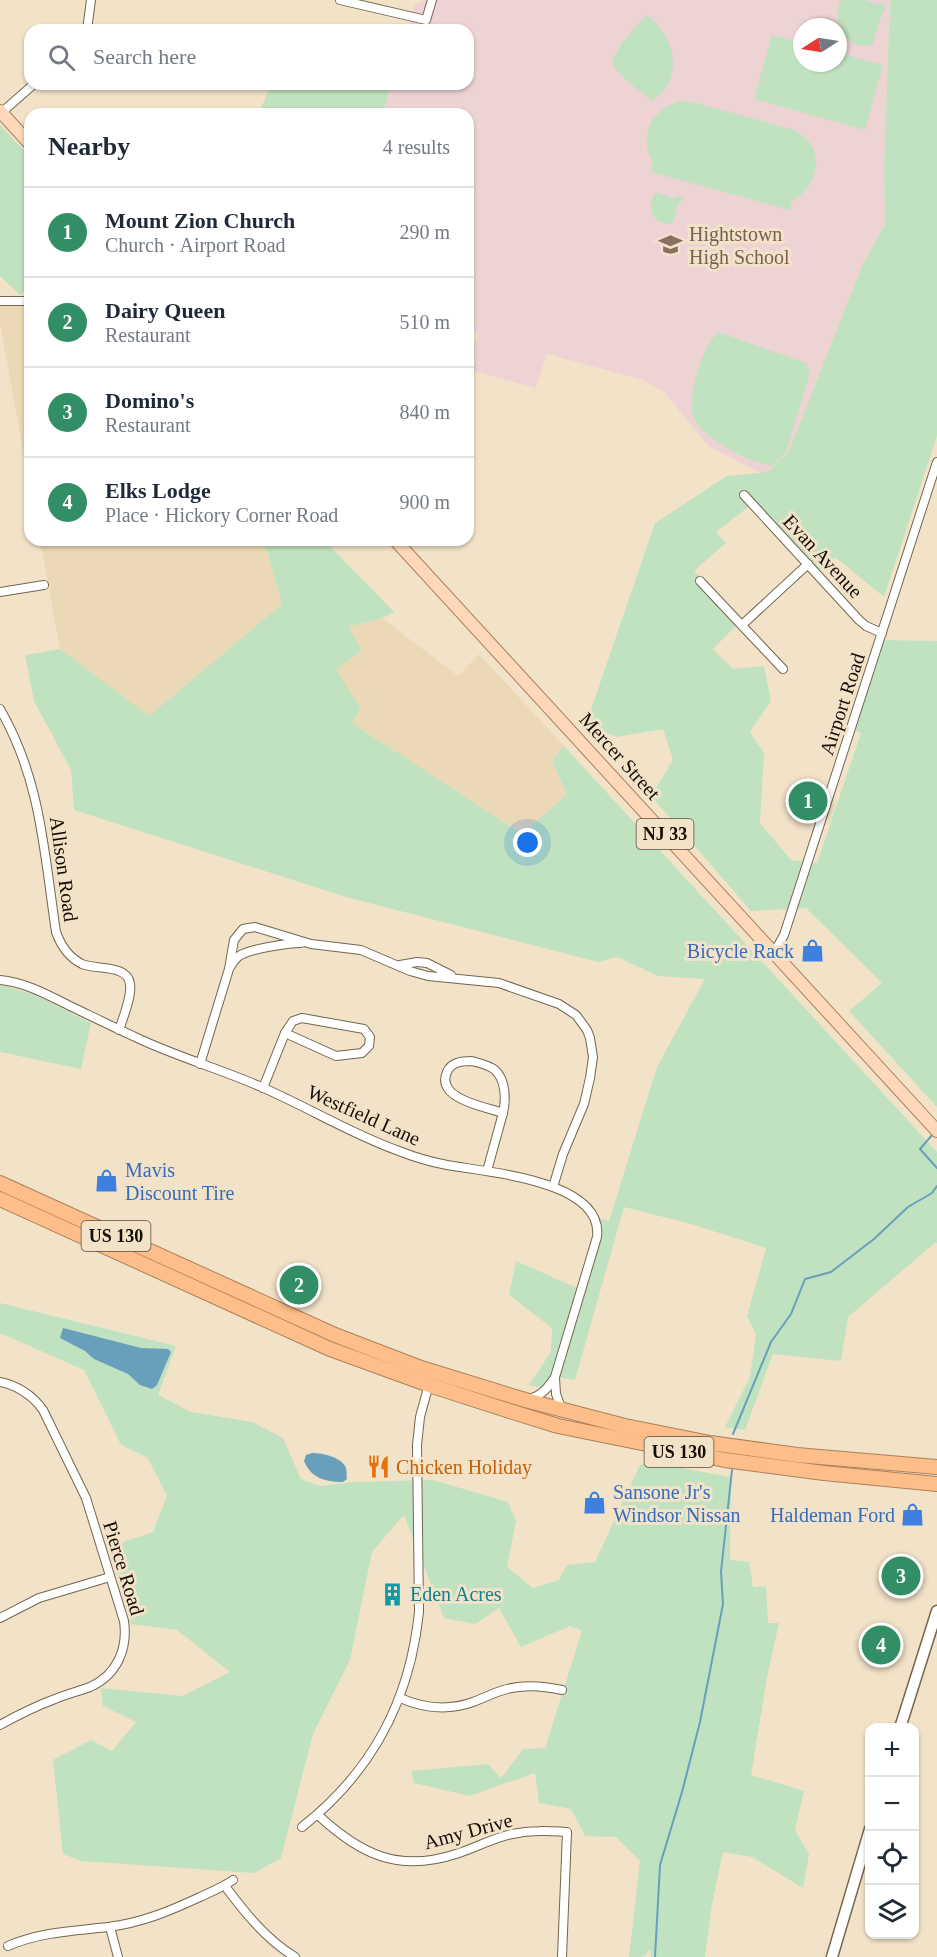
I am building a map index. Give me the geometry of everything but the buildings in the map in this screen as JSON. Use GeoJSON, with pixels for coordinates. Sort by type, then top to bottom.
{"type":"FeatureCollection","features":[{"type":"Feature","properties":{"kind":"highway","name":"US 130"},"geometry":{"type":"LineString","coordinates":[[0,1183],[223,1292],[330,1349],[429,1385],[558,1426],[797,1455],[937,1467]]}},
{"type":"Feature","properties":{"kind":"highway","name":"US 130"},"geometry":{"type":"LineString","coordinates":[[0,1199],[223,1292],[434,1372],[563,1410],[641,1437],[769,1466],[937,1484]]}},
{"type":"Feature","properties":{"kind":"main road"},"geometry":{"type":"LineString","coordinates":[[1,112],[24,137]]}},
{"type":"Feature","properties":{"kind":"main road","name":"Mercer Street"},"geometry":{"type":"LineString","coordinates":[[401,546],[936,1129]]}},
{"type":"Feature","properties":{"kind":"street"},"geometry":{"type":"LineString","coordinates":[[88,24],[91,0]]}},
{"type":"Feature","properties":{"kind":"street"},"geometry":{"type":"LineString","coordinates":[[340,0],[371,4],[426,21],[432,0]]}},
{"type":"Feature","properties":{"kind":"street"},"geometry":{"type":"LineString","coordinates":[[1,112],[27,90]]}},
{"type":"Feature","properties":{"kind":"street"},"geometry":{"type":"LineString","coordinates":[[0,301],[24,301]]}},
{"type":"Feature","properties":{"kind":"street","name":"Airport Road"},"geometry":{"type":"LineString","coordinates":[[774,953],[784,935],[937,462]]}},
{"type":"Feature","properties":{"kind":"street","name":"Evan Avenue"},"geometry":{"type":"LineString","coordinates":[[744,495],[859,620],[882,633]]}},
{"type":"Feature","properties":{"kind":"street"},"geometry":{"type":"LineString","coordinates":[[742,625],[808,564]]}},
{"type":"Feature","properties":{"kind":"street"},"geometry":{"type":"LineString","coordinates":[[700,580],[783,669]]}},
{"type":"Feature","properties":{"kind":"street"},"geometry":{"type":"LineString","coordinates":[[0,591],[44,585]]}},
{"type":"Feature","properties":{"kind":"street","name":"Allison Road"},"geometry":{"type":"LineString","coordinates":[[0,709],[19,745],[32,783],[59,941],[63,949],[76,961],[90,967],[121,972],[130,982],[119,1030]]}},
{"type":"Feature","properties":{"kind":"street"},"geometry":{"type":"LineString","coordinates":[[229,969],[236,936],[249,927],[311,944]]}},
{"type":"Feature","properties":{"kind":"street"},"geometry":{"type":"LineString","coordinates":[[200,1064],[229,969],[234,960],[242,954],[284,945],[311,944],[361,950],[428,976],[458,977],[499,983],[559,1004],[576,1016],[587,1030],[592,1048],[588,1092],[563,1154],[553,1187]]}},
{"type":"Feature","properties":{"kind":"street"},"geometry":{"type":"LineString","coordinates":[[398,965],[427,963],[458,977]]}},
{"type":"Feature","properties":{"kind":"street","name":"Westfield Lane"},"geometry":{"type":"LineString","coordinates":[[0,980],[25,985],[119,1030],[263,1088],[399,1152],[444,1164],[539,1182],[568,1194],[587,1206],[595,1217],[598,1230],[555,1377],[556,1394],[563,1410]]}},
{"type":"Feature","properties":{"kind":"street"},"geometry":{"type":"LineString","coordinates":[[263,1088],[285,1033],[292,1021],[302,1018],[364,1029],[368,1032],[370,1041],[369,1046],[362,1053],[336,1056],[285,1033]]}},
{"type":"Feature","properties":{"kind":"street"},"geometry":{"type":"LineString","coordinates":[[487,1171],[502,1113],[505,1095],[498,1073],[470,1060],[457,1063],[448,1070],[445,1080],[452,1094],[502,1113]]}},
{"type":"Feature","properties":{"kind":"street"},"geometry":{"type":"LineString","coordinates":[[302,1827],[339,1794],[366,1760],[388,1725],[400,1698],[413,1654],[419,1611],[417,1445],[420,1417],[434,1372]]}},
{"type":"Feature","properties":{"kind":"street"},"geometry":{"type":"LineString","coordinates":[[525,1400],[539,1395],[548,1388],[555,1377]]}},
{"type":"Feature","properties":{"kind":"street","name":"Pierce Road"},"geometry":{"type":"LineString","coordinates":[[0,1382],[21,1389],[43,1410],[86,1498],[126,1631],[123,1651],[114,1669],[107,1676],[91,1687],[43,1703],[0,1725]]}},
{"type":"Feature","properties":{"kind":"street"},"geometry":{"type":"LineString","coordinates":[[0,1618],[39,1598],[110,1577]]}},
{"type":"Feature","properties":{"kind":"street"},"geometry":{"type":"LineString","coordinates":[[902,1723],[934,1631],[937,1611]]}},
{"type":"Feature","properties":{"kind":"street"},"geometry":{"type":"LineString","coordinates":[[400,1698],[423,1706],[447,1708],[471,1703],[493,1693],[518,1687],[543,1686],[562,1690]]}},
{"type":"Feature","properties":{"kind":"street","name":"Amy Drive"},"geometry":{"type":"LineString","coordinates":[[318,1815],[349,1842],[378,1855],[401,1860],[422,1861],[443,1858],[513,1834],[542,1831],[567,1832],[562,1957]]}},
{"type":"Feature","properties":{"kind":"street"},"geometry":{"type":"LineString","coordinates":[[832,1957],[869,1831]]}},
{"type":"Feature","properties":{"kind":"street"},"geometry":{"type":"LineString","coordinates":[[8,1946],[37,1936],[110,1927],[149,1918],[169,1912],[225,1886],[232,1880]]}},
{"type":"Feature","properties":{"kind":"street"},"geometry":{"type":"LineString","coordinates":[[225,1886],[256,1925],[296,1957]]}},
{"type":"Feature","properties":{"kind":"street"},"geometry":{"type":"LineString","coordinates":[[110,1927],[118,1957]]}},
{"type":"Feature","properties":{"kind":"shaded area","name":"Hightstown High School"},"geometry":{"type":"Polygon","coordinates":[[[423,0],[436,3],[437,0],[890,0],[884,167],[885,224],[862,266],[789,451],[770,470],[760,473],[708,446],[664,392],[643,380],[547,354],[536,388],[474,372],[474,346],[479,336],[474,331],[474,108],[385,108],[389,90],[474,90],[474,24],[409,24],[414,6],[423,0]]]}},
{"type":"Feature","properties":{"kind":"shaded area"},"geometry":{"type":"Polygon","coordinates":[[[24,300],[24,455],[0,324],[0,301],[24,300]]]}},
{"type":"Feature","properties":{"kind":"shaded area"},"geometry":{"type":"Polygon","coordinates":[[[41,546],[266,546],[282,604],[148,717],[60,649],[41,546]]]}},
{"type":"Feature","properties":{"kind":"shaded area"},"geometry":{"type":"Polygon","coordinates":[[[382,618],[458,676],[479,654],[564,746],[552,761],[567,794],[522,834],[352,723],[336,669],[362,651],[349,627],[382,618]]]}},
{"type":"Feature","properties":{"kind":"green space"},"geometry":{"type":"Polygon","coordinates":[[[841,0],[865,0],[877,4],[883,2],[886,9],[882,13],[873,44],[864,46],[855,44],[847,38],[847,18],[838,18],[841,0]]]}},
{"type":"Feature","properties":{"kind":"green space"},"geometry":{"type":"Polygon","coordinates":[[[890,0],[937,0],[937,436],[884,597],[835,557],[816,573],[752,504],[716,532],[726,543],[694,571],[740,622],[713,649],[733,669],[764,666],[771,701],[750,732],[764,753],[760,823],[791,860],[817,863],[861,733],[853,729],[878,640],[937,641],[937,1107],[849,1011],[882,983],[806,908],[751,911],[651,796],[673,760],[663,729],[617,737],[586,724],[655,523],[727,476],[770,470],[789,451],[862,266],[885,224],[884,167],[890,0]]]}},
{"type":"Feature","properties":{"kind":"green space"},"geometry":{"type":"Polygon","coordinates":[[[647,15],[666,37],[670,45],[673,64],[669,83],[653,101],[624,78],[612,61],[623,41],[647,15]]]}},
{"type":"Feature","properties":{"kind":"green space"},"geometry":{"type":"Polygon","coordinates":[[[772,35],[793,41],[793,72],[847,72],[847,55],[883,65],[865,130],[754,99],[772,35]]]}},
{"type":"Feature","properties":{"kind":"green space"},"geometry":{"type":"Polygon","coordinates":[[[269,90],[389,90],[385,108],[261,108],[269,90]]]}},
{"type":"Feature","properties":{"kind":"green space"},"geometry":{"type":"Polygon","coordinates":[[[683,101],[795,130],[807,139],[814,151],[816,167],[810,183],[792,201],[790,210],[651,172],[648,129],[662,110],[683,101]]]}},
{"type":"Feature","properties":{"kind":"green space"},"geometry":{"type":"Polygon","coordinates":[[[0,125],[24,151],[24,291],[20,295],[0,276],[0,125]]]}},
{"type":"Feature","properties":{"kind":"green space"},"geometry":{"type":"Polygon","coordinates":[[[657,192],[675,199],[682,197],[683,200],[678,204],[673,223],[661,222],[652,214],[651,202],[657,192]]]}},
{"type":"Feature","properties":{"kind":"green space"},"geometry":{"type":"Polygon","coordinates":[[[718,332],[806,363],[810,373],[786,452],[771,466],[728,449],[707,434],[694,418],[692,398],[698,371],[707,347],[718,332]]]}},
{"type":"Feature","properties":{"kind":"green space"},"geometry":{"type":"Polygon","coordinates":[[[266,546],[330,546],[394,612],[382,618],[349,627],[362,651],[336,669],[360,708],[352,723],[522,834],[567,794],[552,761],[564,746],[937,1152],[937,1243],[848,1317],[841,1361],[773,1354],[745,1430],[725,1427],[750,1377],[756,1334],[747,1316],[766,1248],[691,1224],[624,1207],[575,1380],[556,1377],[550,1390],[529,1385],[551,1352],[552,1328],[509,1295],[516,1261],[582,1290],[598,1218],[609,1221],[657,1067],[705,979],[658,976],[617,957],[598,962],[346,897],[74,810],[71,770],[34,701],[25,655],[60,649],[149,716],[282,604],[266,546]]]}},
{"type":"Feature","properties":{"kind":"green space"},"geometry":{"type":"Polygon","coordinates":[[[0,986],[35,995],[91,1023],[81,1069],[0,1052],[0,986]]]}},
{"type":"Feature","properties":{"kind":"green space"},"geometry":{"type":"Polygon","coordinates":[[[0,1303],[176,1346],[158,1395],[191,1412],[252,1422],[283,1438],[301,1479],[320,1486],[352,1482],[433,1480],[508,1502],[516,1521],[507,1567],[533,1588],[559,1580],[567,1565],[595,1562],[640,1465],[648,1462],[731,1477],[730,1560],[749,1562],[753,1587],[766,1586],[768,1623],[779,1623],[767,1677],[751,1775],[804,1791],[795,1830],[809,1854],[803,1888],[752,1857],[723,1852],[712,1904],[705,1957],[651,1957],[650,1949],[643,1957],[629,1957],[640,1861],[616,1837],[585,1836],[571,1809],[539,1803],[535,1773],[470,1796],[414,1783],[411,1771],[488,1764],[501,1778],[523,1749],[545,1748],[582,1631],[570,1626],[521,1647],[499,1608],[475,1624],[444,1618],[404,1515],[372,1552],[350,1660],[313,1734],[281,1858],[254,1873],[81,1861],[63,1854],[53,1760],[91,1740],[112,1751],[136,1722],[103,1706],[101,1688],[183,1696],[230,1672],[177,1630],[131,1624],[109,1547],[153,1532],[167,1496],[147,1457],[121,1445],[84,1370],[0,1333],[0,1303]]]}},
{"type":"Feature","properties":{"kind":"water"},"geometry":{"type":"Polygon","coordinates":[[[63,1328],[141,1348],[168,1349],[171,1352],[157,1385],[152,1389],[140,1385],[128,1374],[94,1359],[85,1351],[60,1338],[63,1328]]]}},
{"type":"Feature","properties":{"kind":"water"},"geometry":{"type":"Polygon","coordinates":[[[312,1453],[336,1458],[344,1464],[347,1479],[343,1482],[319,1478],[304,1461],[306,1455],[312,1453]]]}},
{"type":"Feature","properties":{"kind":"waterway"},"geometry":{"type":"LineString","coordinates":[[933,1134],[920,1149],[937,1168]]}},
{"type":"Feature","properties":{"kind":"waterway"},"geometry":{"type":"LineString","coordinates":[[733,1434],[771,1342],[791,1314],[805,1279],[831,1272],[874,1239],[908,1207],[932,1193],[937,1186]]}},
{"type":"Feature","properties":{"kind":"waterway"},"geometry":{"type":"LineString","coordinates":[[655,1957],[660,1865],[700,1722],[723,1604],[721,1572],[732,1470]]}},
{"type":"Feature","properties":{"kind":"place","name":"Hightstown High School"},"geometry":{"type":"Point","coordinates":[671,245]}},
{"type":"Feature","properties":{"kind":"place","name":"Mount Zion Church"},"geometry":{"type":"Point","coordinates":[808,801]}},
{"type":"Feature","properties":{"kind":"place","name":"Bicycle Rack"},"geometry":{"type":"Point","coordinates":[812,951]}},
{"type":"Feature","properties":{"kind":"place","name":"Mavis Discount Tire"},"geometry":{"type":"Point","coordinates":[107,1181]}},
{"type":"Feature","properties":{"kind":"place","name":"Dairy Queen"},"geometry":{"type":"Point","coordinates":[299,1285]}},
{"type":"Feature","properties":{"kind":"place","name":"Chicken Holiday"},"geometry":{"type":"Point","coordinates":[378,1467]}},
{"type":"Feature","properties":{"kind":"place","name":"Sansone Jr's Windsor Nissan"},"geometry":{"type":"Point","coordinates":[595,1503]}},
{"type":"Feature","properties":{"kind":"place","name":"Haldeman Ford"},"geometry":{"type":"Point","coordinates":[913,1515]}},
{"type":"Feature","properties":{"kind":"place","name":"Domino's"},"geometry":{"type":"Point","coordinates":[901,1576]}},
{"type":"Feature","properties":{"kind":"place","name":"Eden Acres"},"geometry":{"type":"Point","coordinates":[392,1594]}},
{"type":"Feature","properties":{"kind":"place","name":"Elks Lodge"},"geometry":{"type":"Point","coordinates":[881,1645]}}]}
